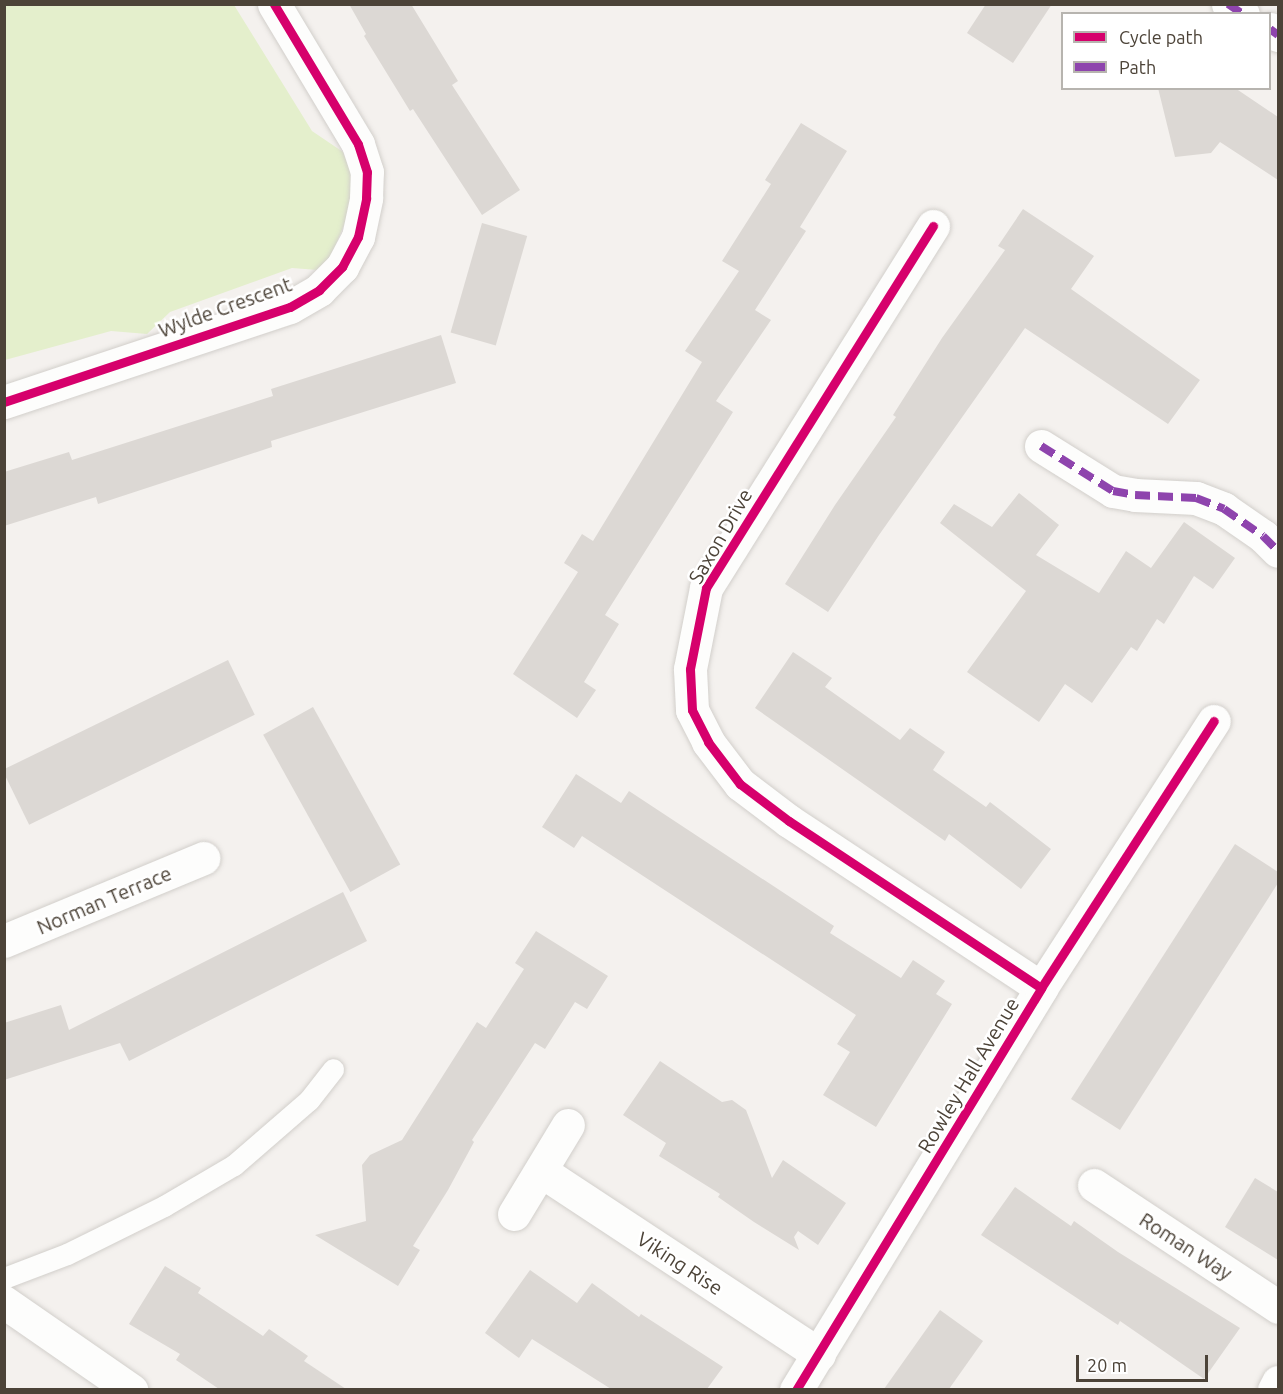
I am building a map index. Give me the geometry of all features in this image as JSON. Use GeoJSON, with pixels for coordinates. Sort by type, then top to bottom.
{"type":"FeatureCollection","features":[{"type":"Feature","properties":{"kind":"street","name":"Wylde Crescent"},"geometry":{"type":"LineString","coordinates":[[4,402],[290,307],[319,290],[342,267],[358,237],[366,198],[367,172],[358,144],[274,4]]}},
{"type":"Feature","properties":{"kind":"street","name":"Saxon Drive"},"geometry":{"type":"LineString","coordinates":[[933,226],[706,588],[690,669],[692,710],[708,742],[740,783],[789,821],[1041,988]]}},
{"type":"Feature","properties":{"kind":"street"},"geometry":{"type":"LineString","coordinates":[[1041,446],[1113,491],[1135,495],[1196,498],[1224,509],[1263,536],[1278,551]]}},
{"type":"Feature","properties":{"kind":"street","name":"Rowley Hall Avenue"},"geometry":{"type":"LineString","coordinates":[[796,1389],[1041,988],[1215,722]]}},
{"type":"Feature","properties":{"kind":"street","name":"Norman Terrace"},"geometry":{"type":"LineString","coordinates":[[6,934],[203,858]]}},
{"type":"Feature","properties":{"kind":"street"},"geometry":{"type":"LineString","coordinates":[[514,1214],[568,1125]]}},
{"type":"Feature","properties":{"kind":"street","name":"Viking Rise"},"geometry":{"type":"LineString","coordinates":[[541,1171],[819,1354]]}},
{"type":"Feature","properties":{"kind":"street","name":"Roman Way"},"geometry":{"type":"LineString","coordinates":[[1094,1185],[1278,1307]]}},
{"type":"Feature","properties":{"kind":"street"},"geometry":{"type":"LineString","coordinates":[[4,1302],[130,1389]]}},
{"type":"Feature","properties":{"kind":"street"},"geometry":{"type":"LineString","coordinates":[[1274,1389],[1278,1382]]}},
{"type":"Feature","properties":{"kind":"lane"},"geometry":{"type":"LineString","coordinates":[[4,1278],[67,1254],[164,1206],[234,1165],[309,1100],[333,1069]]}},
{"type":"Feature","properties":{"kind":"green space"},"geometry":{"type":"Polygon","coordinates":[[[5,5],[234,5],[312,131],[343,152],[350,170],[352,191],[346,220],[331,256],[318,270],[292,268],[170,312],[147,334],[111,331],[5,360],[5,5]]]}},
{"type":"Feature","properties":{"kind":"building"},"geometry":{"type":"Polygon","coordinates":[[[349,4],[411,4],[458,81],[452,85],[520,190],[482,215],[413,109],[410,111],[364,36],[366,34],[349,4]]]}},
{"type":"Feature","properties":{"kind":"building"},"geometry":{"type":"Polygon","coordinates":[[[986,4],[1052,4],[1013,63],[967,33],[986,4]]]}},
{"type":"Feature","properties":{"kind":"building"},"geometry":{"type":"Polygon","coordinates":[[[1158,90],[1238,90],[1278,117],[1278,180],[1220,142],[1211,153],[1175,157],[1158,90]]]}},
{"type":"Feature","properties":{"kind":"building"},"geometry":{"type":"Polygon","coordinates":[[[801,123],[847,151],[800,227],[806,231],[755,310],[771,320],[716,401],[733,412],[605,615],[619,624],[584,682],[596,690],[577,718],[513,674],[578,572],[564,563],[582,534],[593,541],[702,362],[685,351],[739,271],[722,261],[771,184],[765,180],[801,123]]]}},
{"type":"Feature","properties":{"kind":"building"},"geometry":{"type":"Polygon","coordinates":[[[1023,209],[1094,256],[1071,289],[1200,380],[1168,424],[1025,328],[879,535],[828,612],[785,584],[835,505],[896,417],[893,415],[942,338],[1005,250],[998,246],[1023,209]]]}},
{"type":"Feature","properties":{"kind":"building"},"geometry":{"type":"Polygon","coordinates":[[[482,223],[527,236],[496,346],[451,333],[482,223]]]}},
{"type":"Feature","properties":{"kind":"building"},"geometry":{"type":"Polygon","coordinates":[[[441,335],[456,383],[271,441],[272,447],[98,504],[96,497],[4,526],[4,472],[69,452],[72,460],[273,396],[271,389],[441,335]]]}},
{"type":"Feature","properties":{"kind":"building"},"geometry":{"type":"Polygon","coordinates":[[[1019,493],[1059,525],[1036,555],[1099,593],[1126,551],[1151,568],[1184,522],[1235,558],[1213,589],[1194,576],[1164,624],[1157,619],[1137,651],[1131,647],[1092,703],[1065,684],[1039,722],[967,672],[1026,591],[940,523],[954,504],[992,527],[1019,493]]]}},
{"type":"Feature","properties":{"kind":"building"},"geometry":{"type":"Polygon","coordinates":[[[793,652],[832,678],[825,687],[900,740],[910,728],[945,752],[933,770],[986,807],[990,802],[1051,849],[1021,889],[949,834],[945,841],[755,708],[793,652]]]}},
{"type":"Feature","properties":{"kind":"building"},"geometry":{"type":"Polygon","coordinates":[[[228,660],[255,715],[29,825],[4,769],[228,660]]]}},
{"type":"Feature","properties":{"kind":"building"},"geometry":{"type":"Polygon","coordinates":[[[313,707],[400,864],[350,892],[263,735],[313,707]]]}},
{"type":"Feature","properties":{"kind":"building"},"geometry":{"type":"Polygon","coordinates":[[[576,774],[621,803],[629,791],[834,926],[830,933],[901,978],[913,960],[945,981],[936,994],[952,1004],[876,1127],[823,1095],[850,1052],[837,1044],[856,1015],[582,836],[574,848],[542,827],[576,774]]]}},
{"type":"Feature","properties":{"kind":"building"},"geometry":{"type":"Polygon","coordinates":[[[1235,844],[1278,872],[1278,883],[1120,1130],[1071,1099],[1235,844]]]}},
{"type":"Feature","properties":{"kind":"building"},"geometry":{"type":"Polygon","coordinates":[[[343,892],[367,941],[129,1061],[120,1043],[4,1080],[4,1023],[61,1005],[69,1030],[343,892]]]}},
{"type":"Feature","properties":{"kind":"building"},"geometry":{"type":"Polygon","coordinates":[[[536,931],[608,976],[587,1009],[575,1002],[545,1049],[535,1043],[472,1140],[474,1142],[448,1190],[413,1246],[420,1250],[398,1286],[315,1235],[366,1221],[362,1165],[370,1155],[402,1140],[477,1022],[486,1028],[524,969],[515,963],[536,931]]]}},
{"type":"Feature","properties":{"kind":"building"},"geometry":{"type":"Polygon","coordinates":[[[660,1061],[722,1102],[732,1100],[746,1110],[772,1178],[783,1160],[846,1203],[818,1245],[798,1231],[794,1237],[799,1250],[754,1222],[718,1197],[720,1194],[659,1156],[666,1143],[623,1115],[660,1061]]]}},
{"type":"Feature","properties":{"kind":"building"},"geometry":{"type":"Polygon","coordinates":[[[1255,1178],[1278,1192],[1278,1260],[1225,1227],[1255,1178]]]}},
{"type":"Feature","properties":{"kind":"building"},"geometry":{"type":"Polygon","coordinates":[[[1015,1187],[1071,1226],[1074,1221],[1118,1252],[1240,1328],[1204,1379],[1120,1321],[1118,1325],[981,1235],[1015,1187]]]}},
{"type":"Feature","properties":{"kind":"building"},"geometry":{"type":"Polygon","coordinates":[[[165,1266],[201,1288],[198,1293],[263,1336],[269,1329],[308,1356],[304,1361],[346,1389],[219,1389],[176,1360],[180,1354],[129,1324],[165,1266]]]}},
{"type":"Feature","properties":{"kind":"building"},"geometry":{"type":"Polygon","coordinates":[[[530,1270],[577,1303],[592,1283],[639,1317],[641,1314],[723,1367],[707,1389],[611,1389],[532,1339],[519,1358],[485,1333],[530,1270]]]}},
{"type":"Feature","properties":{"kind":"building"},"geometry":{"type":"Polygon","coordinates":[[[940,1310],[983,1341],[949,1389],[884,1389],[940,1310]]]}},
{"type":"Feature","properties":{"kind":"marked path"},"geometry":{"type":"LineString","coordinates":[[1228,4],[1240,12]]}},
{"type":"Feature","properties":{"kind":"marked path"},"geometry":{"type":"LineString","coordinates":[[1271,30],[1278,35]]}},
{"type":"Feature","properties":{"kind":"marked path"},"geometry":{"type":"LineString","coordinates":[[1041,446],[1113,491],[1135,495],[1196,498],[1224,509],[1263,536],[1278,551]]}},
{"type":"Feature","properties":{"kind":"cycle path"},"geometry":{"type":"LineString","coordinates":[[4,402],[290,307],[319,290],[342,267],[358,237],[366,198],[367,172],[358,144],[274,4]]}},
{"type":"Feature","properties":{"kind":"cycle path"},"geometry":{"type":"LineString","coordinates":[[933,226],[706,588],[690,669],[692,710],[708,742],[740,784],[789,821],[1041,988]]}},
{"type":"Feature","properties":{"kind":"cycle path"},"geometry":{"type":"LineString","coordinates":[[796,1390],[1041,988],[1214,721]]}}]}
